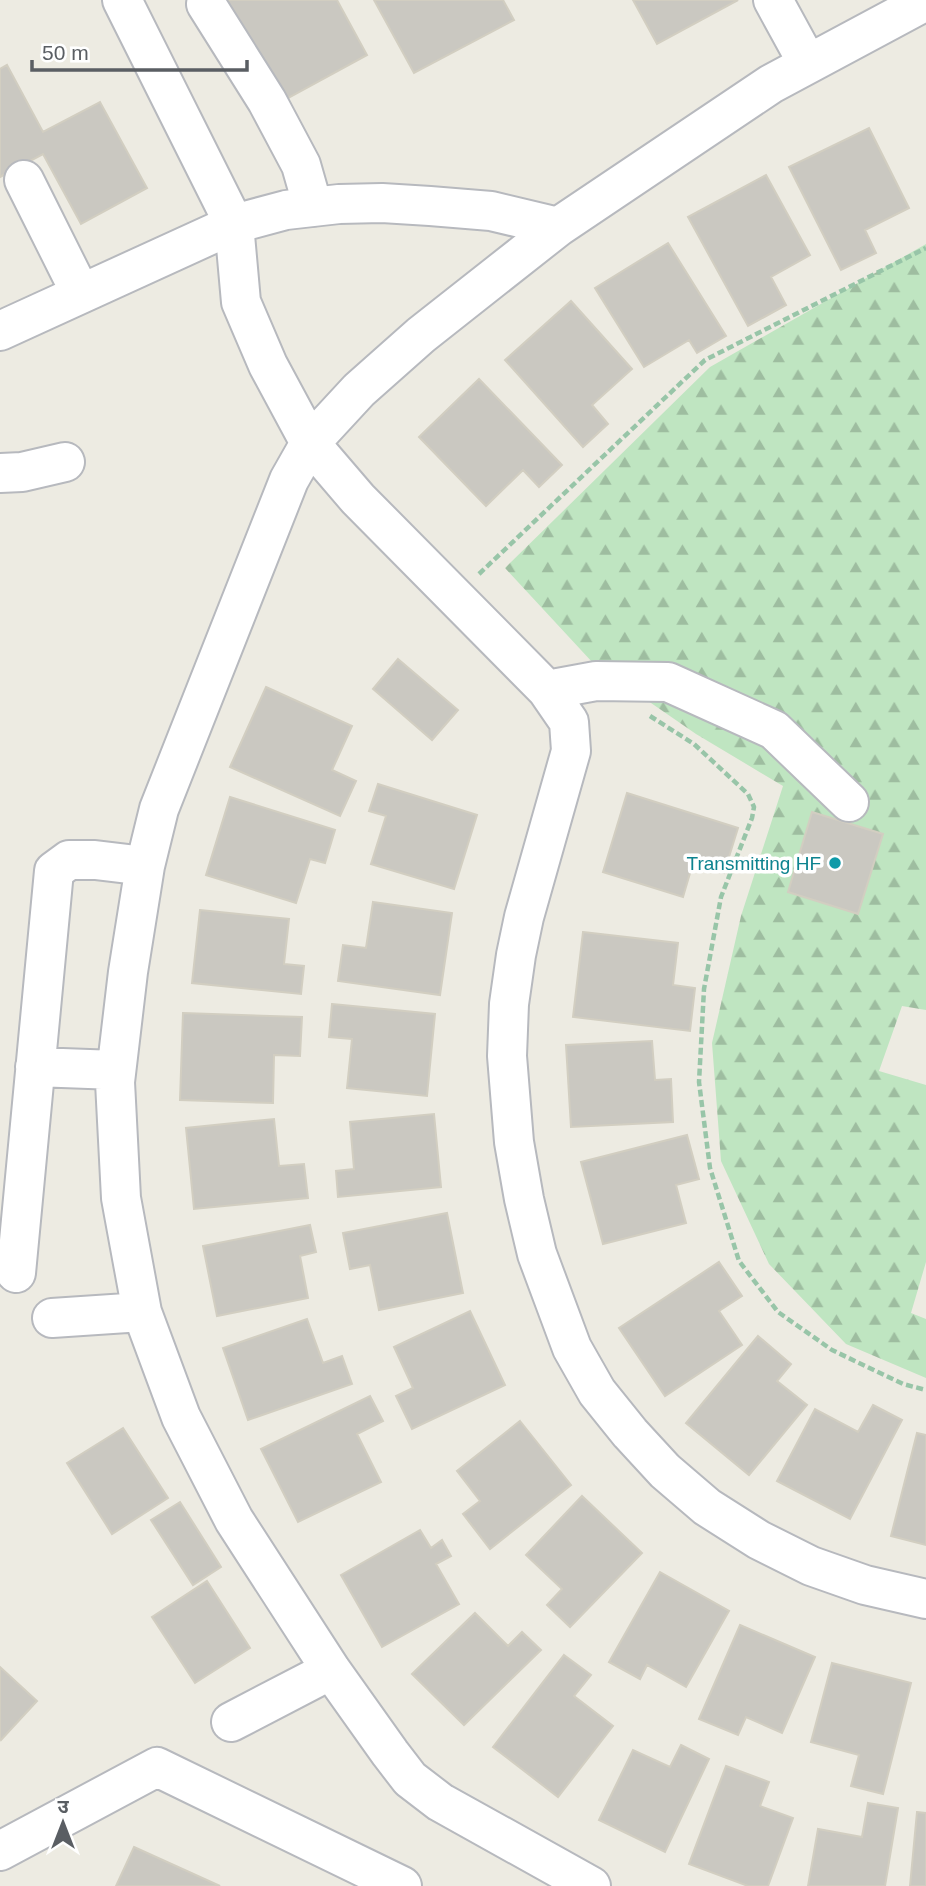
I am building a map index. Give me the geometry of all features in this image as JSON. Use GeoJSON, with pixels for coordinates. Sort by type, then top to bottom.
{"type":"FeatureCollection","features":[{"type":"Feature","properties":{"kind":"street"},"geometry":{"type":"LineString","coordinates":[[122,0],[234,224],[241,302],[268,365],[310,443],[358,499],[547,690],[569,722],[572,751],[524,917],[516,956],[509,1004],[507,1056],[514,1142],[524,1199],[537,1254],[572,1349],[597,1392],[630,1433],[665,1471],[706,1507],[811,1566],[865,1585],[926,1599]]}},
{"type":"Feature","properties":{"kind":"street"},"geometry":{"type":"LineString","coordinates":[[773,0],[808,64]]}},
{"type":"Feature","properties":{"kind":"street"},"geometry":{"type":"LineString","coordinates":[[591,1886],[440,1802],[410,1779],[331,1670],[234,1520],[181,1417],[142,1312],[121,1198],[115,1082],[128,972],[145,866],[159,809],[289,480],[310,443],[359,390],[421,335],[558,228],[771,84],[926,1]]}},
{"type":"Feature","properties":{"kind":"street"},"geometry":{"type":"LineString","coordinates":[[206,4],[267,101],[301,165],[313,206]]}},
{"type":"Feature","properties":{"kind":"street"},"geometry":{"type":"LineString","coordinates":[[24,180],[81,295]]}},
{"type":"Feature","properties":{"kind":"street"},"geometry":{"type":"LineString","coordinates":[[0,331],[234,224],[286,210],[339,204],[382,203],[491,211],[558,228]]}},
{"type":"Feature","properties":{"kind":"street"},"geometry":{"type":"LineString","coordinates":[[0,473],[22,472],[65,462]]}},
{"type":"Feature","properties":{"kind":"street"},"geometry":{"type":"LineString","coordinates":[[547,690],[596,681],[668,682],[774,730],[849,802]]}},
{"type":"Feature","properties":{"kind":"street"},"geometry":{"type":"LineString","coordinates":[[16,1273],[54,871],[69,860],[145,866]]}},
{"type":"Feature","properties":{"kind":"street"},"geometry":{"type":"LineString","coordinates":[[34,1067],[116,1070]]}},
{"type":"Feature","properties":{"kind":"street"},"geometry":{"type":"LineString","coordinates":[[52,1318],[142,1312]]}},
{"type":"Feature","properties":{"kind":"street"},"geometry":{"type":"LineString","coordinates":[[231,1721],[331,1670]]}},
{"type":"Feature","properties":{"kind":"street"},"geometry":{"type":"LineString","coordinates":[[0,1851],[157,1767],[402,1886]]}},
{"type":"Feature","properties":{"kind":"path"},"geometry":{"type":"LineString","coordinates":[[455,597],[705,360],[926,248]]}},
{"type":"Feature","properties":{"kind":"path"},"geometry":{"type":"LineString","coordinates":[[639,709],[694,744],[748,794],[754,807],[721,897],[704,989],[699,1082],[710,1168],[739,1261],[778,1312],[832,1350],[903,1384],[926,1390]]}},
{"type":"Feature","properties":{"kind":"green space"},"geometry":{"type":"Polygon","coordinates":[[[926,244],[926,1010],[902,1006],[879,1071],[926,1085],[926,1262],[911,1313],[926,1319],[926,1378],[846,1344],[769,1264],[721,1161],[712,1043],[741,916],[783,786],[696,734],[593,663],[505,568],[710,367],[926,244]]]}},
{"type":"Feature","properties":{"kind":"building"},"geometry":{"type":"Polygon","coordinates":[[[226,0],[337,0],[367,55],[281,102],[226,0]]]}},
{"type":"Feature","properties":{"kind":"building"},"geometry":{"type":"Polygon","coordinates":[[[374,0],[503,0],[514,20],[414,73],[374,0]]]}},
{"type":"Feature","properties":{"kind":"building"},"geometry":{"type":"Polygon","coordinates":[[[633,0],[738,0],[657,44],[633,0]]]}},
{"type":"Feature","properties":{"kind":"building"},"geometry":{"type":"Polygon","coordinates":[[[7,65],[43,132],[100,102],[147,188],[81,224],[43,154],[0,177],[0,69],[7,65]]]}},
{"type":"Feature","properties":{"kind":"building"},"geometry":{"type":"Polygon","coordinates":[[[869,128],[909,208],[865,230],[876,253],[841,270],[789,167],[869,128]]]}},
{"type":"Feature","properties":{"kind":"building"},"geometry":{"type":"Polygon","coordinates":[[[766,175],[810,255],[771,277],[786,305],[748,326],[688,217],[766,175]]]}},
{"type":"Feature","properties":{"kind":"building"},"geometry":{"type":"Polygon","coordinates":[[[668,243],[726,336],[697,353],[689,340],[644,367],[595,288],[668,243]]]}},
{"type":"Feature","properties":{"kind":"building"},"geometry":{"type":"Polygon","coordinates":[[[571,301],[632,369],[592,405],[608,424],[583,447],[505,360],[571,301]]]}},
{"type":"Feature","properties":{"kind":"building"},"geometry":{"type":"Polygon","coordinates":[[[479,379],[562,465],[539,487],[523,470],[486,506],[419,437],[479,379]]]}},
{"type":"Feature","properties":{"kind":"building"},"geometry":{"type":"Polygon","coordinates":[[[398,659],[458,710],[432,740],[373,689],[398,659]]]}},
{"type":"Feature","properties":{"kind":"building"},"geometry":{"type":"Polygon","coordinates":[[[266,687],[352,726],[332,770],[356,781],[340,816],[230,767],[266,687]]]}},
{"type":"Feature","properties":{"kind":"building"},"geometry":{"type":"Polygon","coordinates":[[[378,784],[477,815],[454,889],[371,864],[386,816],[369,811],[378,784]]]}},
{"type":"Feature","properties":{"kind":"building"},"geometry":{"type":"Polygon","coordinates":[[[627,793],[738,828],[724,873],[693,863],[683,897],[603,872],[627,793]]]}},
{"type":"Feature","properties":{"kind":"building"},"geometry":{"type":"Polygon","coordinates":[[[230,797],[335,830],[325,863],[310,859],[296,903],[206,875],[230,797]]]}},
{"type":"Feature","properties":{"kind":"building","name":"Transmitting HF"},"geometry":{"type":"Polygon","coordinates":[[[812,812],[883,834],[858,914],[788,892],[812,812]]]}},
{"type":"Feature","properties":{"kind":"building"},"geometry":{"type":"Polygon","coordinates":[[[373,902],[452,913],[440,995],[338,981],[343,945],[366,948],[373,902]]]}},
{"type":"Feature","properties":{"kind":"building"},"geometry":{"type":"Polygon","coordinates":[[[200,910],[289,919],[284,964],[304,966],[301,994],[192,983],[200,910]]]}},
{"type":"Feature","properties":{"kind":"building"},"geometry":{"type":"Polygon","coordinates":[[[583,932],[678,943],[673,985],[695,988],[690,1031],[573,1017],[583,932]]]}},
{"type":"Feature","properties":{"kind":"building"},"geometry":{"type":"Polygon","coordinates":[[[332,1004],[435,1014],[427,1096],[347,1088],[352,1039],[329,1037],[332,1004]]]}},
{"type":"Feature","properties":{"kind":"building"},"geometry":{"type":"Polygon","coordinates":[[[183,1013],[302,1017],[300,1056],[274,1055],[273,1103],[180,1100],[183,1013]]]}},
{"type":"Feature","properties":{"kind":"building"},"geometry":{"type":"Polygon","coordinates":[[[652,1041],[655,1080],[671,1079],[673,1122],[571,1127],[566,1045],[652,1041]]]}},
{"type":"Feature","properties":{"kind":"building"},"geometry":{"type":"Polygon","coordinates":[[[434,1114],[441,1187],[338,1197],[336,1171],[354,1169],[350,1122],[434,1114]]]}},
{"type":"Feature","properties":{"kind":"building"},"geometry":{"type":"Polygon","coordinates":[[[274,1119],[279,1166],[304,1164],[308,1198],[194,1209],[186,1128],[274,1119]]]}},
{"type":"Feature","properties":{"kind":"building"},"geometry":{"type":"Polygon","coordinates":[[[687,1135],[699,1179],[676,1185],[686,1223],[603,1244],[581,1162],[687,1135]]]}},
{"type":"Feature","properties":{"kind":"building"},"geometry":{"type":"Polygon","coordinates":[[[447,1213],[463,1293],[379,1310],[370,1265],[350,1269],[343,1233],[447,1213]]]}},
{"type":"Feature","properties":{"kind":"building"},"geometry":{"type":"Polygon","coordinates":[[[310,1225],[316,1252],[300,1256],[308,1298],[217,1316],[203,1246],[310,1225]]]}},
{"type":"Feature","properties":{"kind":"building"},"geometry":{"type":"Polygon","coordinates":[[[719,1262],[742,1296],[719,1311],[742,1345],[665,1396],[619,1328],[719,1262]]]}},
{"type":"Feature","properties":{"kind":"building"},"geometry":{"type":"Polygon","coordinates":[[[470,1311],[505,1385],[412,1429],[396,1396],[413,1388],[394,1347],[470,1311]]]}},
{"type":"Feature","properties":{"kind":"building"},"geometry":{"type":"Polygon","coordinates":[[[307,1319],[323,1363],[342,1356],[352,1384],[248,1420],[223,1348],[307,1319]]]}},
{"type":"Feature","properties":{"kind":"building"},"geometry":{"type":"Polygon","coordinates":[[[758,1336],[791,1364],[777,1381],[807,1405],[749,1475],[686,1423],[758,1336]]]}},
{"type":"Feature","properties":{"kind":"building"},"geometry":{"type":"Polygon","coordinates":[[[370,1396],[383,1421],[357,1434],[381,1482],[298,1522],[261,1449],[370,1396]]]}},
{"type":"Feature","properties":{"kind":"building"},"geometry":{"type":"Polygon","coordinates":[[[873,1405],[902,1420],[850,1519],[777,1481],[815,1409],[858,1432],[873,1405]]]}},
{"type":"Feature","properties":{"kind":"building"},"geometry":{"type":"Polygon","coordinates":[[[520,1421],[571,1485],[490,1549],[463,1514],[480,1501],[457,1471],[520,1421]]]}},
{"type":"Feature","properties":{"kind":"building"},"geometry":{"type":"Polygon","coordinates":[[[123,1428],[168,1498],[112,1534],[67,1463],[123,1428]]]}},
{"type":"Feature","properties":{"kind":"building"},"geometry":{"type":"Polygon","coordinates":[[[917,1433],[926,1435],[926,1545],[891,1536],[917,1433]]]}},
{"type":"Feature","properties":{"kind":"building"},"geometry":{"type":"Polygon","coordinates":[[[582,1496],[642,1553],[570,1627],[547,1605],[562,1589],[526,1555],[582,1496]]]}},
{"type":"Feature","properties":{"kind":"building"},"geometry":{"type":"Polygon","coordinates":[[[180,1502],[221,1567],[193,1585],[151,1520],[180,1502]]]}},
{"type":"Feature","properties":{"kind":"building"},"geometry":{"type":"Polygon","coordinates":[[[420,1530],[431,1548],[442,1540],[451,1556],[436,1564],[459,1604],[382,1647],[341,1575],[420,1530]]]}},
{"type":"Feature","properties":{"kind":"building"},"geometry":{"type":"Polygon","coordinates":[[[660,1572],[729,1611],[686,1687],[647,1665],[640,1679],[609,1662],[660,1572]]]}},
{"type":"Feature","properties":{"kind":"building"},"geometry":{"type":"Polygon","coordinates":[[[207,1581],[250,1648],[195,1683],[152,1617],[207,1581]]]}},
{"type":"Feature","properties":{"kind":"building"},"geometry":{"type":"Polygon","coordinates":[[[475,1613],[508,1646],[522,1632],[541,1650],[464,1725],[412,1674],[475,1613]]]}},
{"type":"Feature","properties":{"kind":"building"},"geometry":{"type":"Polygon","coordinates":[[[740,1625],[815,1657],[782,1733],[746,1717],[738,1735],[699,1719],[740,1625]]]}},
{"type":"Feature","properties":{"kind":"building"},"geometry":{"type":"Polygon","coordinates":[[[564,1655],[591,1675],[574,1696],[613,1726],[558,1797],[493,1747],[564,1655]]]}},
{"type":"Feature","properties":{"kind":"building"},"geometry":{"type":"Polygon","coordinates":[[[832,1663],[911,1683],[883,1794],[851,1786],[859,1755],[811,1742],[832,1663]]]}},
{"type":"Feature","properties":{"kind":"building"},"geometry":{"type":"Polygon","coordinates":[[[0,1667],[37,1701],[1,1740],[0,1738],[0,1667]]]}},
{"type":"Feature","properties":{"kind":"building"},"geometry":{"type":"Polygon","coordinates":[[[681,1745],[709,1759],[665,1852],[599,1820],[633,1750],[670,1767],[681,1745]]]}},
{"type":"Feature","properties":{"kind":"building"},"geometry":{"type":"Polygon","coordinates":[[[726,1766],[769,1782],[760,1806],[793,1818],[768,1886],[748,1886],[689,1864],[726,1766]]]}},
{"type":"Feature","properties":{"kind":"building"},"geometry":{"type":"Polygon","coordinates":[[[868,1803],[898,1808],[885,1886],[808,1886],[818,1829],[862,1837],[868,1803]]]}},
{"type":"Feature","properties":{"kind":"building"},"geometry":{"type":"Polygon","coordinates":[[[917,1812],[926,1813],[926,1886],[910,1886],[917,1812]]]}},
{"type":"Feature","properties":{"kind":"building"},"geometry":{"type":"Polygon","coordinates":[[[134,1847],[220,1886],[116,1886],[134,1847]]]}},
{"type":"Feature","properties":{"kind":"place","name":"Transmitting HF"},"geometry":{"type":"Point","coordinates":[835,863]}}]}
